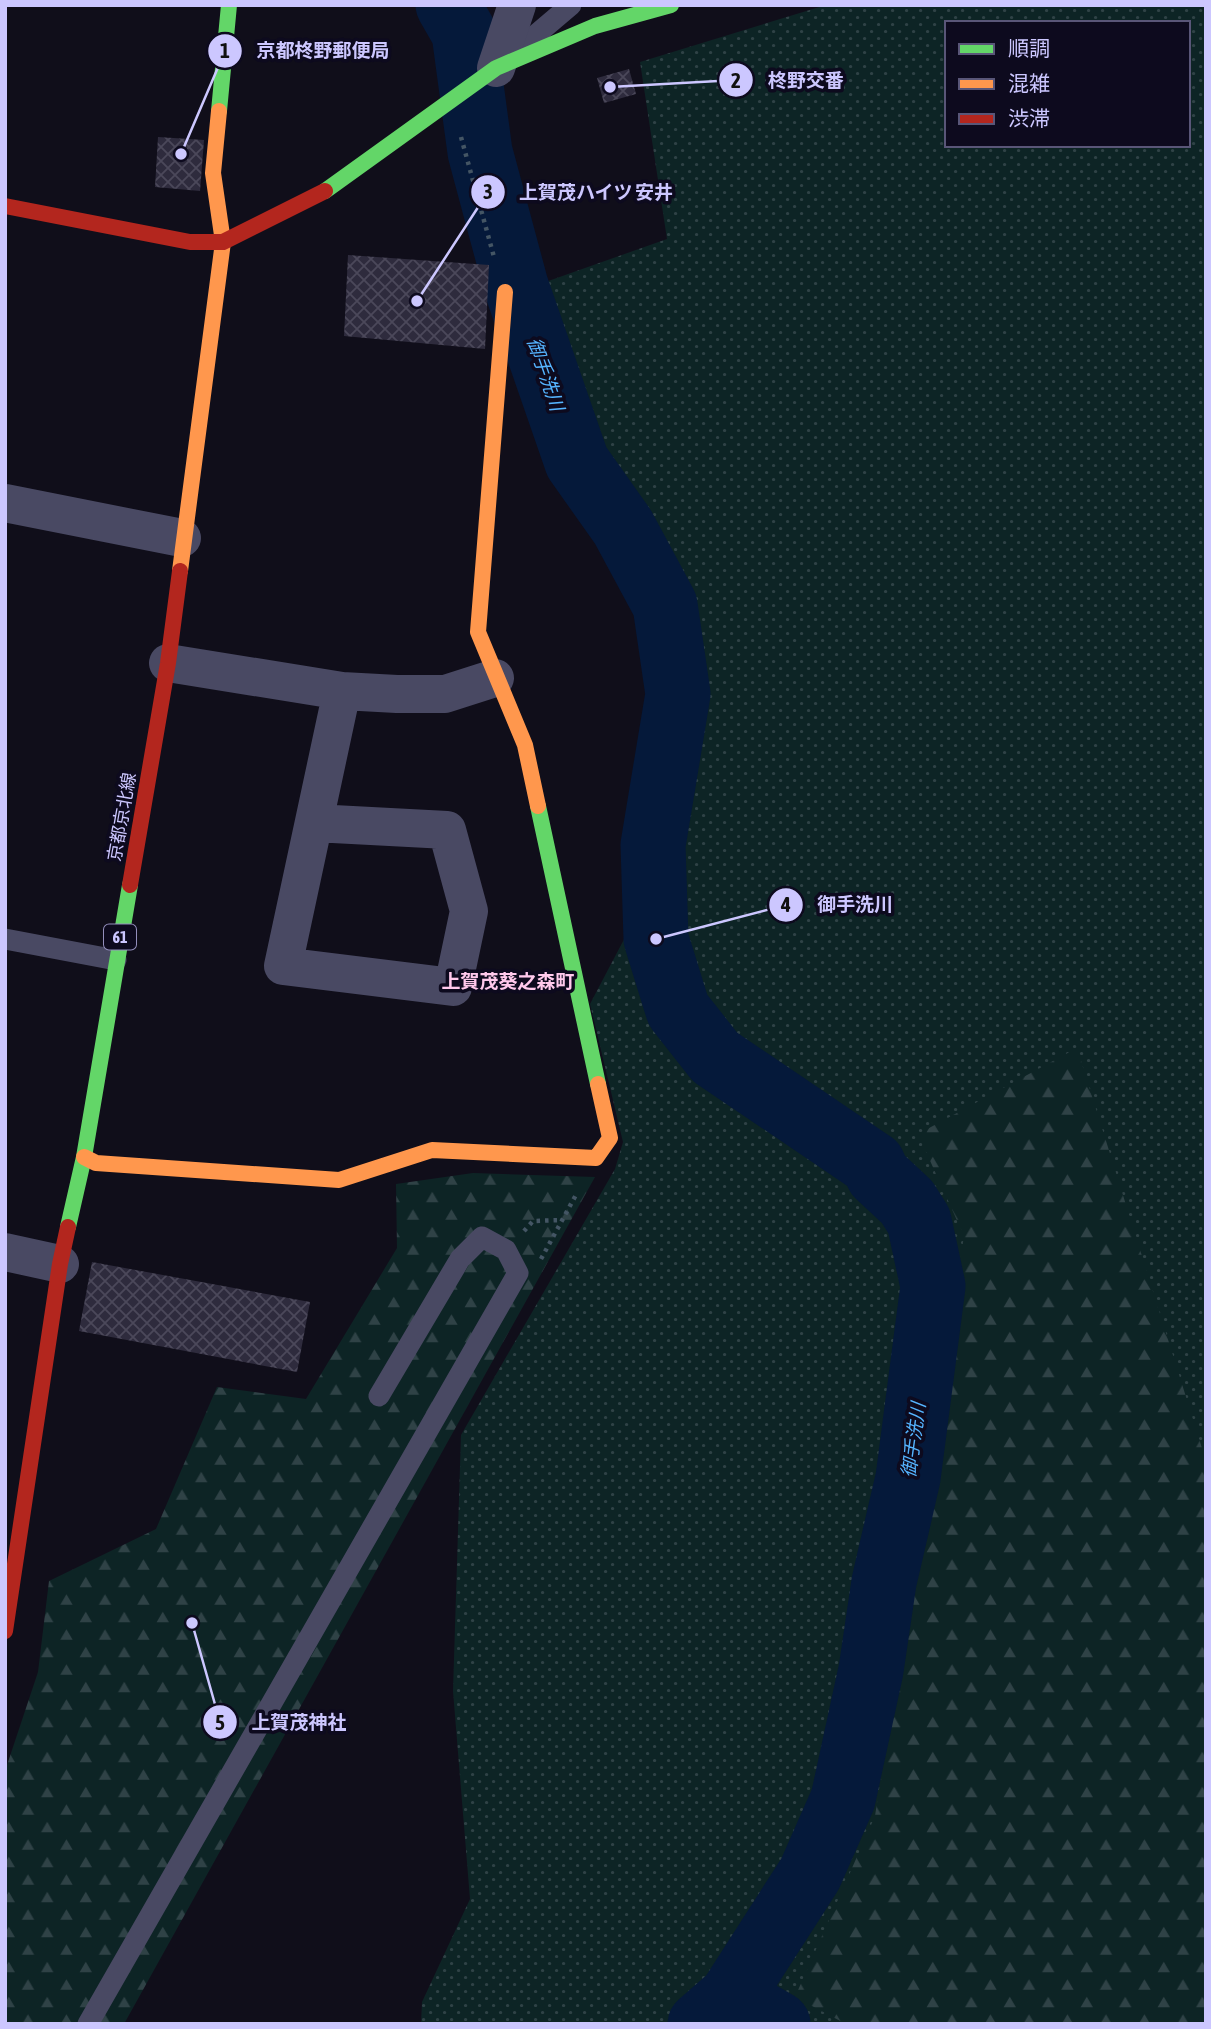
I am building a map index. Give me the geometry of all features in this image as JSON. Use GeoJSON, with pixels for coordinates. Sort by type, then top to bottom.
{"type":"FeatureCollection","features":[{"type":"Feature","properties":{"kind":"street","name":"京都京北線"},"geometry":{"type":"LineString","coordinates":[[5,1630],[9,1578],[60,1264],[84,1157],[168,663],[182,538],[223,242],[213,173],[229,5]]}},
{"type":"Feature","properties":{"kind":"street"},"geometry":{"type":"LineString","coordinates":[[496,68],[517,5]]}},
{"type":"Feature","properties":{"kind":"street"},"geometry":{"type":"LineString","coordinates":[[5,206],[190,242],[223,242],[322,193],[496,68],[595,26],[671,5]]}},
{"type":"Feature","properties":{"kind":"street"},"geometry":{"type":"LineString","coordinates":[[84,1157],[96,1163],[339,1180],[432,1150],[596,1158],[610,1138],[526,745],[495,678],[478,632],[505,292]]}},
{"type":"Feature","properties":{"kind":"street"},"geometry":{"type":"LineString","coordinates":[[5,502],[182,538]]}},
{"type":"Feature","properties":{"kind":"street"},"geometry":{"type":"LineString","coordinates":[[168,663],[342,691],[445,694],[495,678]]}},
{"type":"Feature","properties":{"kind":"street"},"geometry":{"type":"LineString","coordinates":[[314,823],[447,830],[469,911],[453,987],[283,966],[342,691]]}},
{"type":"Feature","properties":{"kind":"street"},"geometry":{"type":"LineString","coordinates":[[5,1252],[60,1264]]}},
{"type":"Feature","properties":{"kind":"lane"},"geometry":{"type":"LineString","coordinates":[[496,68],[571,5]]}},
{"type":"Feature","properties":{"kind":"lane"},"geometry":{"type":"LineString","coordinates":[[5,939],[116,960]]}},
{"type":"Feature","properties":{"kind":"lane"},"geometry":{"type":"LineString","coordinates":[[88,2024],[518,1273],[506,1250],[482,1237],[460,1259],[379,1396]]}},
{"type":"Feature","properties":{"kind":"path"},"geometry":{"type":"LineString","coordinates":[[451,100],[475,196],[505,292]]}},
{"type":"Feature","properties":{"kind":"path"},"geometry":{"type":"LineString","coordinates":[[538,1264],[596,1158]]}},
{"type":"Feature","properties":{"kind":"path"},"geometry":{"type":"LineString","coordinates":[[506,1250],[533,1221],[562,1220]]}},
{"type":"Feature","properties":{"kind":"green space"},"geometry":{"type":"Polygon","coordinates":[[[826,5],[1206,5],[1206,2024],[421,2024],[422,2002],[470,1899],[453,1691],[461,1435],[615,1169],[623,1142],[590,1004],[671,850],[687,660],[658,564],[619,497],[582,445],[537,285],[667,239],[640,62],[826,5]]]}},
{"type":"Feature","properties":{"kind":"green space"},"geometry":{"type":"Polygon","coordinates":[[[1077,1048],[1206,1461],[1206,2024],[846,2024],[795,1997],[875,1816],[964,1236],[918,1134],[1077,1048]]]}},
{"type":"Feature","properties":{"kind":"green space"},"geometry":{"type":"Polygon","coordinates":[[[473,1173],[595,1177],[124,2024],[5,2024],[5,1771],[38,1672],[49,1581],[156,1529],[217,1387],[306,1399],[397,1248],[396,1184],[473,1173]]]}},
{"type":"Feature","properties":{"kind":"building"},"geometry":{"type":"Polygon","coordinates":[[[629,69],[636,94],[604,103],[597,78],[629,69]]]}},
{"type":"Feature","properties":{"kind":"building"},"geometry":{"type":"Polygon","coordinates":[[[158,137],[204,140],[200,191],[155,187],[158,137]]]}},
{"type":"Feature","properties":{"kind":"building"},"geometry":{"type":"Polygon","coordinates":[[[348,255],[489,265],[485,349],[344,336],[348,255]]]}},
{"type":"Feature","properties":{"kind":"building"},"geometry":{"type":"Polygon","coordinates":[[[92,1262],[310,1302],[297,1372],[79,1331],[92,1262]]]}},
{"type":"Feature","properties":{"kind":"waterway","name":"御手洗川"},"geometry":{"type":"LineString","coordinates":[[448,5],[464,33],[480,152],[516,286],[577,462],[623,527],[665,605],[678,694],[653,845],[656,939],[678,1010],[715,1057],[873,1164],[878,1175],[907,1202],[919,1221],[933,1286],[908,1478],[884,1582],[871,1670],[843,1799],[810,1874],[731,1997],[700,2024]]}},
{"type":"Feature","properties":{"kind":"waterway","name":"御手洗川"},"geometry":{"type":"LineString","coordinates":[[731,1997],[778,2024]]}},
{"type":"Feature","properties":{"kind":"traffic: fast"},"geometry":{"type":"LineString","coordinates":[[219,111],[229,5]]}},
{"type":"Feature","properties":{"kind":"traffic: fast"},"geometry":{"type":"LineString","coordinates":[[325,191],[496,68],[595,26],[671,5]]}},
{"type":"Feature","properties":{"kind":"traffic: fast"},"geometry":{"type":"LineString","coordinates":[[538,806],[598,1084]]}},
{"type":"Feature","properties":{"kind":"traffic: fast"},"geometry":{"type":"LineString","coordinates":[[68,1227],[84,1157],[130,885]]}},
{"type":"Feature","properties":{"kind":"traffic: slow"},"geometry":{"type":"LineString","coordinates":[[180,571],[223,242],[213,173],[219,111]]}},
{"type":"Feature","properties":{"kind":"traffic: slow"},"geometry":{"type":"LineString","coordinates":[[505,292],[478,632],[525,745],[538,806]]}},
{"type":"Feature","properties":{"kind":"traffic: slow"},"geometry":{"type":"LineString","coordinates":[[84,1157],[96,1163],[339,1180],[432,1150],[596,1158],[610,1138],[598,1084]]}},
{"type":"Feature","properties":{"kind":"traffic: jam"},"geometry":{"type":"LineString","coordinates":[[5,206],[190,242],[223,242],[325,191]]}},
{"type":"Feature","properties":{"kind":"traffic: jam"},"geometry":{"type":"LineString","coordinates":[[130,885],[168,663],[180,571]]}},
{"type":"Feature","properties":{"kind":"traffic: jam"},"geometry":{"type":"LineString","coordinates":[[5,1631],[60,1264],[68,1227]]}},
{"type":"Feature","properties":{"kind":"place","name":"柊野交番"},"geometry":{"type":"Point","coordinates":[610,87]}},
{"type":"Feature","properties":{"kind":"place","name":"京都柊野郵便局"},"geometry":{"type":"Point","coordinates":[181,154]}},
{"type":"Feature","properties":{"kind":"place","name":"上賀茂ハイツ 安井"},"geometry":{"type":"Point","coordinates":[417,301]}},
{"type":"Feature","properties":{"kind":"place","name":"御手洗川"},"geometry":{"type":"Point","coordinates":[656,939]}},
{"type":"Feature","properties":{"kind":"place","name":"上賀茂神社"},"geometry":{"type":"Point","coordinates":[192,1623]}},
{"type":"Feature","properties":{"kind":"district","name":"上賀茂葵之森町"},"geometry":{"type":"Point","coordinates":[508,981]}}]}
